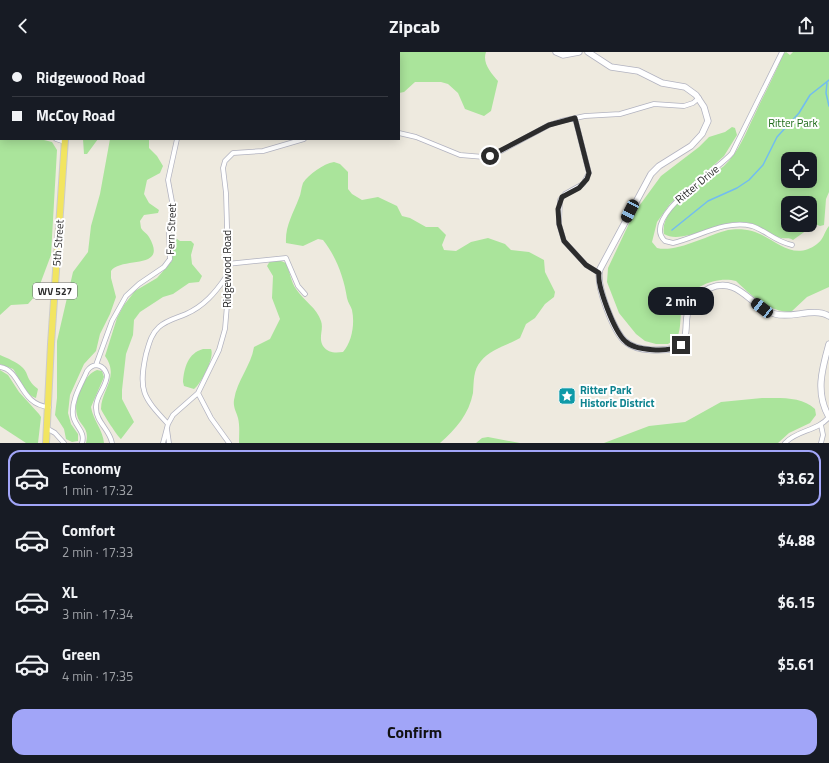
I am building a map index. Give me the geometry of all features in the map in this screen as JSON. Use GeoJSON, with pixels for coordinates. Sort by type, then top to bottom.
{"type":"FeatureCollection","features":[{"type":"Feature","properties":{"kind":"main road","name":"5th Street"},"geometry":{"type":"LineString","coordinates":[[46,443],[48,429],[51,344],[65,140]]}},
{"type":"Feature","properties":{"kind":"street"},"geometry":{"type":"LineString","coordinates":[[556,52],[563,56],[579,52]]}},
{"type":"Feature","properties":{"kind":"street"},"geometry":{"type":"LineString","coordinates":[[588,52],[611,67],[638,71],[662,84],[685,87],[699,98],[708,117],[705,131],[691,146],[659,166],[651,174],[599,273],[600,289],[622,338],[630,345],[640,348],[663,350],[677,348],[681,345],[686,336],[686,316],[690,305],[703,292],[720,285],[735,287],[762,308],[774,314],[786,316],[821,313],[829,316]]}},
{"type":"Feature","properties":{"kind":"street","name":"Ritter Drive"},"geometry":{"type":"LineString","coordinates":[[782,52],[732,153],[721,165],[678,199],[661,226],[660,232],[665,241],[673,243],[729,226],[742,225],[756,228],[780,242],[792,245]]}},
{"type":"Feature","properties":{"kind":"street"},"geometry":{"type":"LineString","coordinates":[[400,133],[416,136],[460,155],[484,157],[501,151],[549,125],[575,118],[620,114],[654,104],[684,106],[693,104],[699,98]]}},
{"type":"Feature","properties":{"kind":"street"},"geometry":{"type":"LineString","coordinates":[[575,118],[589,173],[587,179],[579,188],[562,197],[558,209],[559,224],[564,241],[586,265],[599,273]]}},
{"type":"Feature","properties":{"kind":"street","name":"Fern Street"},"geometry":{"type":"LineString","coordinates":[[96,365],[108,329],[126,296],[139,284],[164,267],[170,259],[169,231],[173,207],[168,180],[177,140]]}},
{"type":"Feature","properties":{"kind":"street","name":"Ridgewood Road"},"geometry":{"type":"LineString","coordinates":[[163,443],[167,426],[177,411],[198,393],[224,335],[226,320],[227,264],[226,193],[223,168],[225,161],[233,153],[263,151],[301,140]]}},
{"type":"Feature","properties":{"kind":"street"},"geometry":{"type":"LineString","coordinates":[[227,264],[286,258],[290,263],[298,286],[305,294]]}},
{"type":"Feature","properties":{"kind":"street"},"geometry":{"type":"LineString","coordinates":[[169,443],[167,426],[148,401],[142,389],[141,376],[151,338],[166,322],[203,304],[226,277]]}},
{"type":"Feature","properties":{"kind":"street"},"geometry":{"type":"LineString","coordinates":[[785,443],[794,436],[821,425],[829,417],[823,406],[820,389],[829,344]]}},
{"type":"Feature","properties":{"kind":"street"},"geometry":{"type":"LineString","coordinates":[[82,443],[83,434],[73,418],[73,405],[87,370],[91,366],[96,365],[103,368],[108,378],[96,404],[97,413],[112,443]]}},
{"type":"Feature","properties":{"kind":"street"},"geometry":{"type":"LineString","coordinates":[[0,367],[7,369],[12,374],[28,398],[38,405],[49,407]]}},
{"type":"Feature","properties":{"kind":"street"},"geometry":{"type":"LineString","coordinates":[[198,393],[211,418],[229,443]]}},
{"type":"Feature","properties":{"kind":"street"},"geometry":{"type":"LineString","coordinates":[[821,425],[823,435],[821,443]]}},
{"type":"Feature","properties":{"kind":"street"},"geometry":{"type":"LineString","coordinates":[[48,429],[54,431],[64,443]]}},
{"type":"Feature","properties":{"kind":"green space"},"geometry":{"type":"Polygon","coordinates":[[[400,52],[486,52],[486,64],[498,81],[491,111],[484,116],[465,109],[458,93],[448,84],[441,82],[415,82],[404,92],[400,93],[400,52]]]}},
{"type":"Feature","properties":{"kind":"green space","name":"Ritter Park"},"geometry":{"type":"Polygon","coordinates":[[[786,52],[790,55],[793,52],[829,52],[829,192],[826,199],[824,225],[817,225],[817,196],[781,196],[781,232],[804,232],[793,240],[775,236],[746,222],[720,225],[680,237],[671,237],[664,234],[664,224],[676,205],[696,187],[724,166],[734,154],[745,135],[783,54],[786,52]]]}},
{"type":"Feature","properties":{"kind":"green space"},"geometry":{"type":"Polygon","coordinates":[[[732,127],[735,128],[737,135],[724,156],[670,204],[657,222],[652,242],[657,248],[673,248],[692,243],[720,232],[737,229],[752,231],[783,247],[799,251],[808,249],[817,244],[829,226],[829,287],[807,297],[791,312],[768,306],[754,297],[736,281],[713,281],[698,288],[687,298],[682,309],[677,338],[668,344],[656,344],[645,341],[636,334],[619,313],[607,282],[608,268],[634,213],[661,176],[699,147],[709,137],[725,132],[732,127]]]}},
{"type":"Feature","properties":{"kind":"green space"},"geometry":{"type":"Polygon","coordinates":[[[0,140],[44,140],[52,142],[57,150],[51,255],[36,295],[28,304],[11,305],[0,315],[0,140]]]}},
{"type":"Feature","properties":{"kind":"green space"},"geometry":{"type":"Polygon","coordinates":[[[83,140],[97,140],[87,154],[84,154],[83,140]]]}},
{"type":"Feature","properties":{"kind":"green space"},"geometry":{"type":"Polygon","coordinates":[[[110,140],[149,140],[149,148],[157,156],[163,166],[160,173],[147,180],[144,194],[149,203],[159,210],[158,213],[144,215],[140,221],[141,228],[148,236],[154,248],[153,255],[148,259],[116,267],[111,271],[111,278],[116,297],[110,314],[100,334],[96,351],[84,364],[70,395],[68,413],[71,424],[78,434],[78,441],[72,442],[66,439],[64,429],[55,415],[57,398],[57,341],[73,272],[88,252],[91,226],[100,194],[110,140]]]}},
{"type":"Feature","properties":{"kind":"green space"},"geometry":{"type":"Polygon","coordinates":[[[334,162],[340,164],[348,172],[348,189],[352,194],[362,200],[378,197],[397,206],[402,216],[410,218],[426,227],[438,227],[446,235],[442,245],[444,250],[456,251],[471,242],[488,238],[505,244],[511,250],[529,252],[544,260],[545,272],[555,292],[554,297],[545,304],[535,318],[526,324],[520,338],[489,353],[478,364],[475,372],[473,393],[468,408],[461,421],[440,443],[239,443],[239,421],[234,405],[236,393],[254,347],[270,339],[280,319],[272,298],[273,276],[267,266],[270,261],[281,261],[286,263],[296,289],[319,316],[322,324],[321,340],[323,346],[327,350],[332,352],[343,352],[351,338],[353,327],[352,310],[347,300],[344,283],[339,268],[328,246],[323,240],[318,239],[303,246],[286,243],[288,226],[300,196],[303,183],[317,170],[334,162]]]}},
{"type":"Feature","properties":{"kind":"green space"},"geometry":{"type":"Polygon","coordinates":[[[174,237],[180,241],[191,241],[194,244],[191,255],[192,264],[202,276],[199,282],[189,283],[173,294],[163,297],[140,312],[134,320],[133,335],[126,354],[122,399],[134,422],[121,439],[101,409],[109,383],[111,370],[105,356],[117,318],[124,305],[135,291],[157,278],[172,261],[174,237]]]}},
{"type":"Feature","properties":{"kind":"green space"},"geometry":{"type":"Polygon","coordinates":[[[203,349],[211,349],[212,353],[204,376],[194,389],[184,386],[183,382],[186,366],[190,358],[198,351],[203,349]]]}},
{"type":"Feature","properties":{"kind":"green space"},"geometry":{"type":"Polygon","coordinates":[[[0,355],[15,362],[23,368],[31,383],[38,389],[36,398],[25,390],[13,369],[0,364],[0,355]]]}},
{"type":"Feature","properties":{"kind":"green space"},"geometry":{"type":"Polygon","coordinates":[[[0,370],[8,375],[19,392],[41,417],[38,443],[26,443],[0,426],[0,370]]]}},
{"type":"Feature","properties":{"kind":"green space"},"geometry":{"type":"Polygon","coordinates":[[[97,370],[102,371],[104,377],[91,407],[104,443],[86,443],[86,430],[78,419],[76,403],[83,383],[87,377],[97,370]]]}},
{"type":"Feature","properties":{"kind":"green space"},"geometry":{"type":"Polygon","coordinates":[[[762,398],[790,399],[804,402],[815,409],[816,415],[810,423],[789,433],[778,443],[604,443],[649,426],[685,422],[721,402],[762,398]]]}},
{"type":"Feature","properties":{"kind":"green space"},"geometry":{"type":"Polygon","coordinates":[[[488,437],[520,443],[476,443],[482,438],[488,437]]]}},
{"type":"Feature","properties":{"kind":"waterway"},"geometry":{"type":"LineString","coordinates":[[672,230],[708,201],[737,188],[749,180],[763,165],[777,137],[799,113],[810,95],[829,80]]}},
{"type":"Feature","properties":{"kind":"waterway"},"geometry":{"type":"LineString","coordinates":[[827,83],[826,93],[829,106]]}},
{"type":"Feature","properties":{"kind":"place","name":"Ritter Park Historic District"},"geometry":{"type":"Point","coordinates":[567,396]}},
{"type":"Feature","properties":{"kind":"route"},"geometry":{"type":"LineString","coordinates":[[490,156],[549,125],[575,118],[589,173],[587,179],[579,188],[565,194],[560,200],[558,218],[562,239],[586,265],[599,273],[598,283],[600,289],[618,331],[625,342],[630,345],[663,350],[677,348],[681,345]]}}]}
